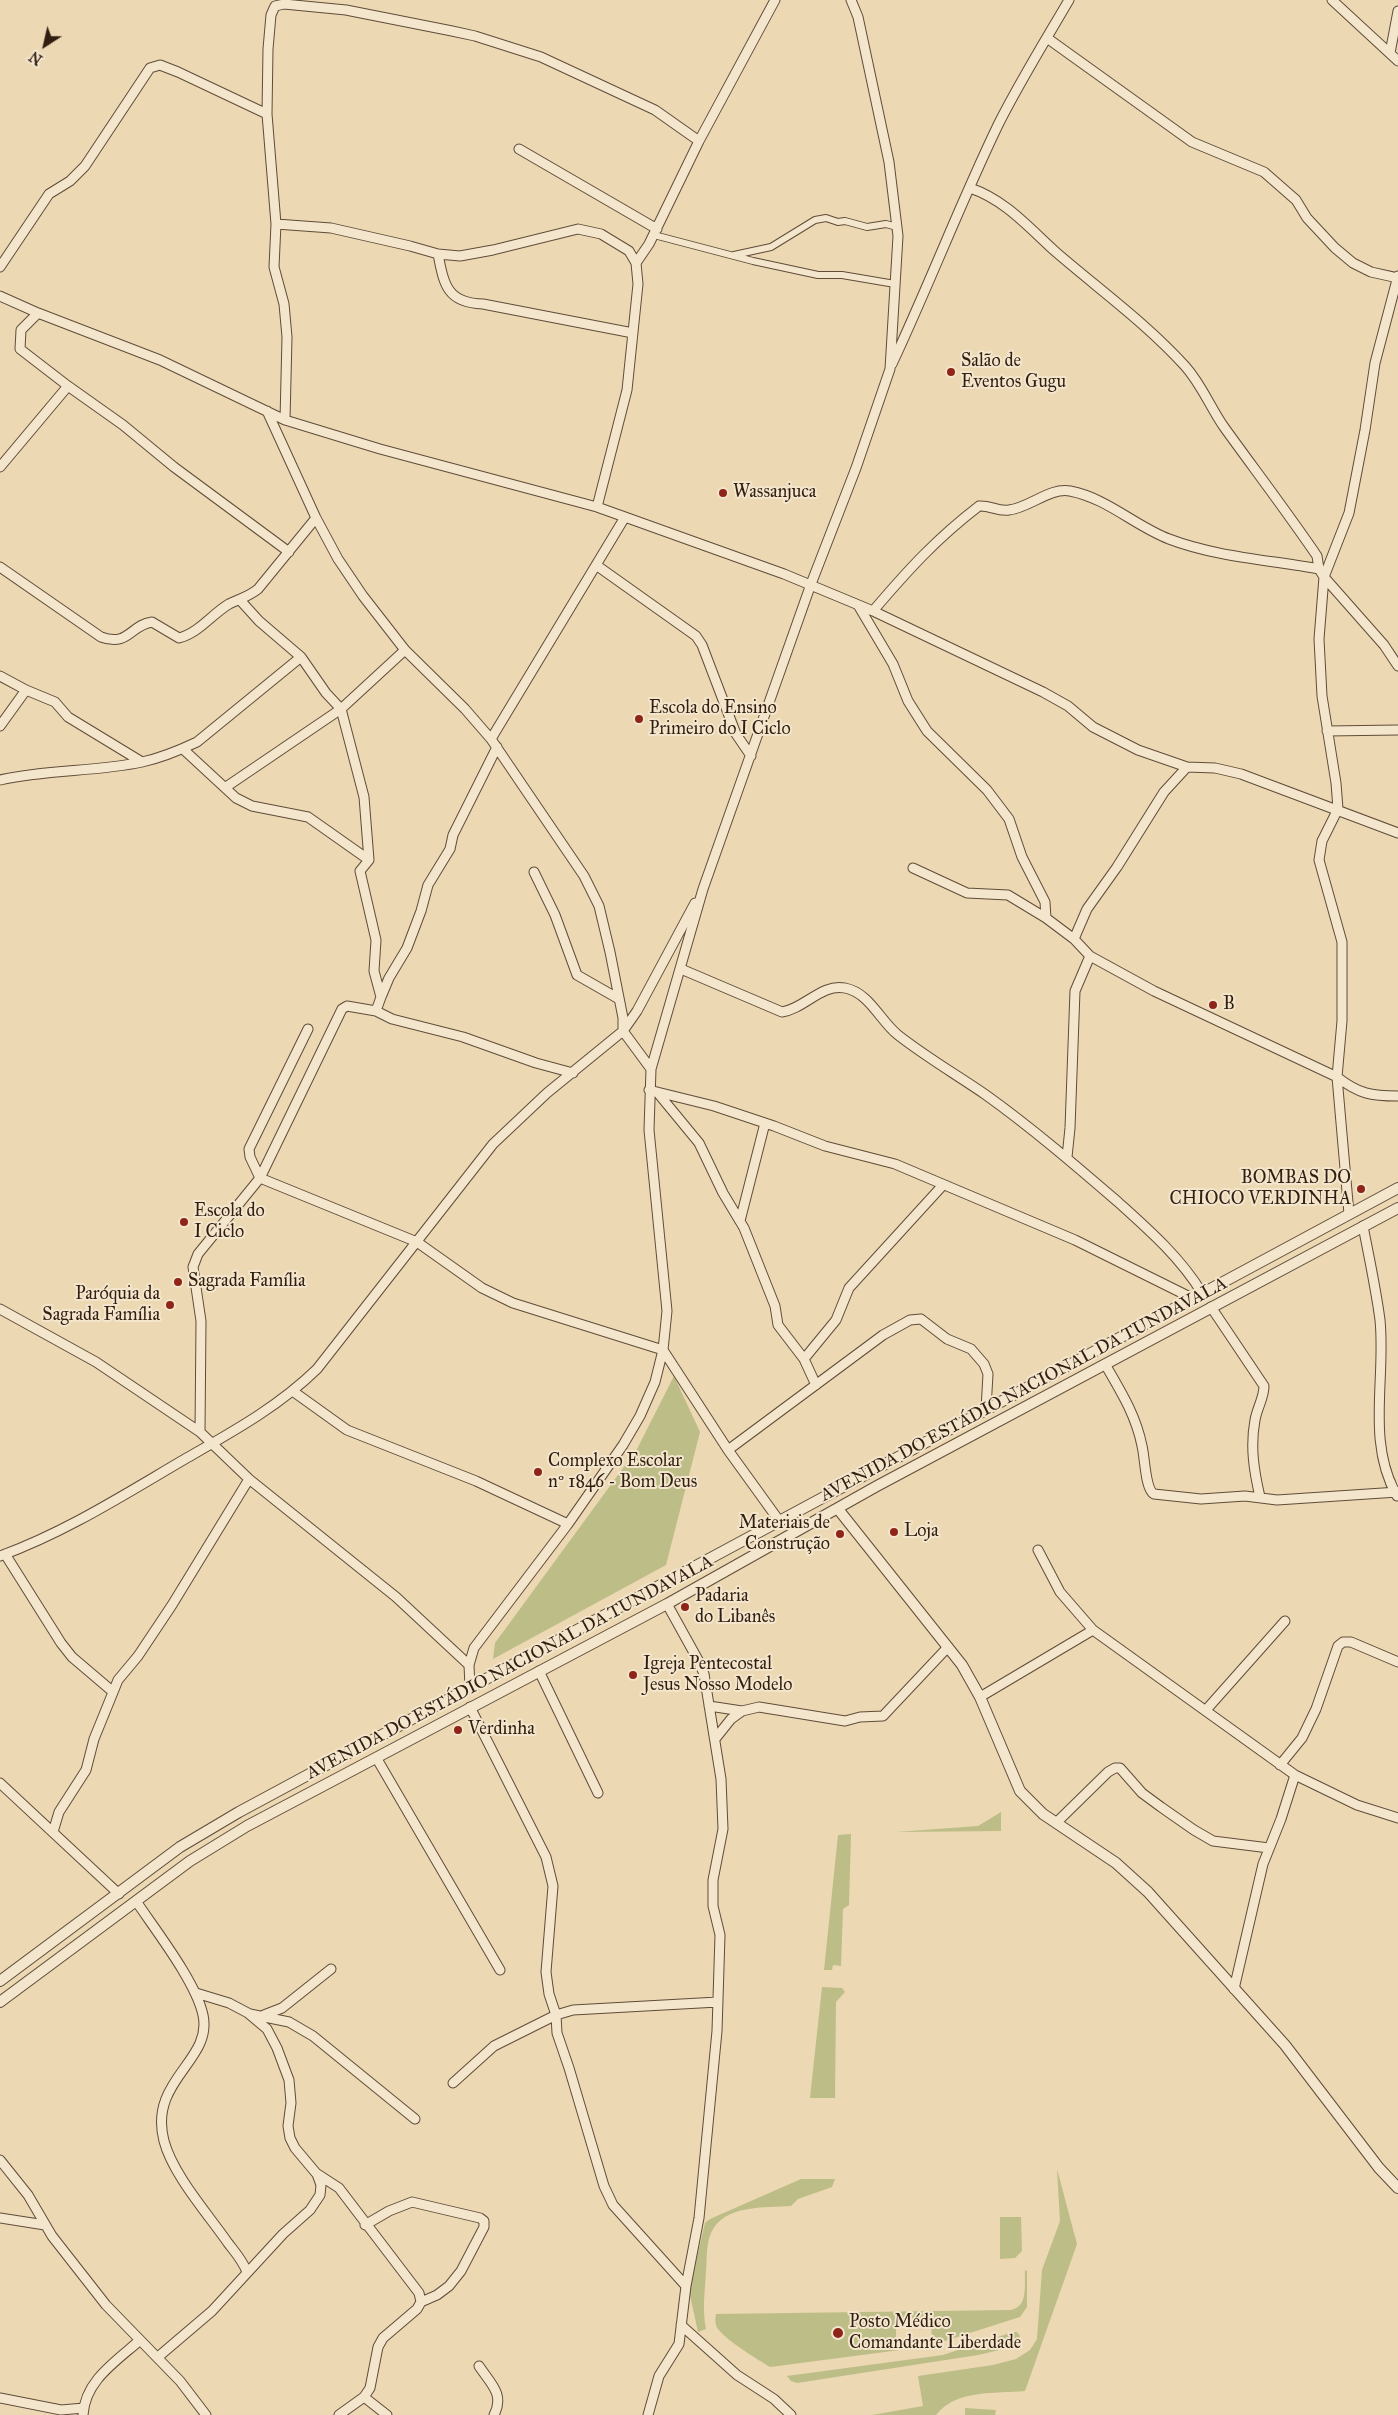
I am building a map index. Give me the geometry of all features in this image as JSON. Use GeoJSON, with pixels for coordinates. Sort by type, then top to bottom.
{"type":"FeatureCollection","features":[{"type":"Feature","properties":{"kind":"street"},"geometry":{"type":"LineString","coordinates":[[636,263],[656,232],[699,141],[775,0]]}},
{"type":"Feature","properties":{"kind":"street"},"geometry":{"type":"LineString","coordinates":[[851,0],[858,17],[889,162],[897,227],[890,369]]}},
{"type":"Feature","properties":{"kind":"street"},"geometry":{"type":"LineString","coordinates":[[470,1687],[469,1665],[474,1648],[568,1524],[622,1445],[640,1416],[655,1382],[663,1350],[667,1311],[649,1130],[653,1091],[651,1069],[703,889],[811,584],[856,468],[890,369],[998,125],[1069,0]]}},
{"type":"Feature","properties":{"kind":"street"},"geometry":{"type":"LineString","coordinates":[[1332,0],[1398,61]]}},
{"type":"Feature","properties":{"kind":"street"},"geometry":{"type":"LineString","coordinates":[[285,420],[287,338],[284,304],[274,267],[276,224],[267,114],[268,49],[271,15],[275,6],[284,4],[346,10],[452,31],[541,57],[655,110],[699,141]]}},
{"type":"Feature","properties":{"kind":"street"},"geometry":{"type":"LineString","coordinates":[[1390,53],[1398,11]]}},
{"type":"Feature","properties":{"kind":"street"},"geometry":{"type":"LineString","coordinates":[[1047,38],[1192,142],[1264,172],[1296,200],[1312,224],[1335,248],[1353,263],[1371,272],[1398,277],[1375,362],[1365,430],[1349,514],[1321,573]]}},
{"type":"Feature","properties":{"kind":"street"},"geometry":{"type":"LineString","coordinates":[[0,267],[49,194],[70,181],[85,166],[150,68],[160,65],[178,72],[267,114]]}},
{"type":"Feature","properties":{"kind":"street"},"geometry":{"type":"LineString","coordinates":[[519,149],[656,232],[733,255],[818,275],[842,275],[895,284]]}},
{"type":"Feature","properties":{"kind":"street"},"geometry":{"type":"LineString","coordinates":[[970,188],[983,192],[1003,203],[1054,251],[1134,317],[1187,368],[1205,393],[1225,427],[1317,556],[1321,573],[1319,639],[1322,696],[1336,783],[1338,809],[1322,841],[1319,860],[1342,942],[1342,1022],[1337,1077],[1349,1214]]}},
{"type":"Feature","properties":{"kind":"street"},"geometry":{"type":"LineString","coordinates":[[733,255],[771,247],[815,220],[826,218],[867,227],[886,224],[897,227]]}},
{"type":"Feature","properties":{"kind":"street"},"geometry":{"type":"LineString","coordinates":[[276,224],[331,228],[438,254],[460,256],[493,250],[578,229],[601,234],[629,251],[636,263],[638,284],[627,390],[597,507]]}},
{"type":"Feature","properties":{"kind":"street"},"geometry":{"type":"LineString","coordinates":[[438,254],[442,274],[452,294],[466,304],[483,304],[633,333]]}},
{"type":"Feature","properties":{"kind":"street"},"geometry":{"type":"LineString","coordinates":[[0,296],[38,313],[160,360],[285,420],[380,449],[597,507],[811,584],[873,611],[1043,692],[1068,706],[1093,727],[1138,750],[1187,767],[1214,768],[1241,774],[1398,833]]}},
{"type":"Feature","properties":{"kind":"street"},"geometry":{"type":"LineString","coordinates":[[38,313],[21,330],[20,349],[68,386],[124,425],[174,467],[289,552]]}},
{"type":"Feature","properties":{"kind":"street"},"geometry":{"type":"LineString","coordinates":[[0,468],[68,386]]}},
{"type":"Feature","properties":{"kind":"street"},"geometry":{"type":"LineString","coordinates":[[267,411],[316,518],[338,559],[405,650],[492,738],[584,876],[599,906],[619,1000],[623,1031],[651,1069]]}},
{"type":"Feature","properties":{"kind":"street"},"geometry":{"type":"LineString","coordinates":[[873,611],[918,559],[944,533],[979,506],[1010,510],[1060,490],[1069,490],[1118,510],[1153,533],[1173,540],[1214,552],[1321,573],[1384,646],[1398,666]]}},
{"type":"Feature","properties":{"kind":"street"},"geometry":{"type":"LineString","coordinates":[[492,738],[625,517]]}},
{"type":"Feature","properties":{"kind":"street"},"geometry":{"type":"LineString","coordinates":[[0,567],[101,637],[113,641],[124,638],[146,623],[152,622],[179,638],[188,636],[228,605],[258,589],[316,518]]}},
{"type":"Feature","properties":{"kind":"street"},"geometry":{"type":"LineString","coordinates":[[596,565],[696,636],[702,645],[736,734],[751,756]]}},
{"type":"Feature","properties":{"kind":"street"},"geometry":{"type":"LineString","coordinates":[[240,600],[259,621],[301,657],[326,693],[341,708],[364,797],[369,860],[360,872],[376,940],[374,971],[381,997]]}},
{"type":"Feature","properties":{"kind":"street"},"geometry":{"type":"LineString","coordinates":[[858,605],[893,664],[908,700],[926,731],[987,790],[1009,819],[1022,857],[1044,902],[1046,918]]}},
{"type":"Feature","properties":{"kind":"street"},"geometry":{"type":"LineString","coordinates":[[226,787],[341,708],[405,650]]}},
{"type":"Feature","properties":{"kind":"street"},"geometry":{"type":"LineString","coordinates":[[0,780],[20,775],[142,762],[183,748],[197,742],[301,657]]}},
{"type":"Feature","properties":{"kind":"street"},"geometry":{"type":"LineString","coordinates":[[0,676],[26,690],[55,702],[68,717],[142,762]]}},
{"type":"Feature","properties":{"kind":"street"},"geometry":{"type":"LineString","coordinates":[[0,726],[26,690]]}},
{"type":"Feature","properties":{"kind":"street"},"geometry":{"type":"LineString","coordinates":[[1327,731],[1398,730]]}},
{"type":"Feature","properties":{"kind":"street"},"geometry":{"type":"LineString","coordinates":[[376,1011],[389,978],[407,948],[421,911],[428,885],[450,849],[453,835],[497,747]]}},
{"type":"Feature","properties":{"kind":"street"},"geometry":{"type":"LineString","coordinates":[[183,748],[236,798],[252,806],[308,818],[369,860]]}},
{"type":"Feature","properties":{"kind":"street"},"geometry":{"type":"LineString","coordinates":[[1074,939],[1087,909],[1117,867],[1164,792],[1187,767]]}},
{"type":"Feature","properties":{"kind":"street"},"geometry":{"type":"LineString","coordinates":[[913,868],[934,880],[967,893],[1008,895],[1046,918],[1074,939],[1090,956],[1154,991],[1337,1077],[1354,1089],[1373,1096],[1398,1096]]}},
{"type":"Feature","properties":{"kind":"street"},"geometry":{"type":"LineString","coordinates":[[534,872],[555,916],[577,975],[619,1000]]}},
{"type":"Feature","properties":{"kind":"street"},"geometry":{"type":"LineString","coordinates":[[112,1691],[72,1657],[61,1644],[3,1555],[93,1514],[264,1413],[294,1392],[317,1370],[493,1144],[547,1093],[623,1031],[637,1011],[703,889]]}},
{"type":"Feature","properties":{"kind":"street"},"geometry":{"type":"LineString","coordinates":[[1067,1157],[1070,1128],[1075,991],[1090,956]]}},
{"type":"Feature","properties":{"kind":"street"},"geometry":{"type":"LineString","coordinates":[[681,969],[782,1012],[790,1011],[833,989],[845,988],[860,995],[872,1005],[896,1034],[986,1096],[1067,1157],[1167,1247],[1187,1269],[1202,1293]]}},
{"type":"Feature","properties":{"kind":"street"},"geometry":{"type":"LineString","coordinates":[[200,1432],[202,1321],[193,1267],[198,1254],[260,1178],[342,1009],[347,1006],[376,1011],[392,1018],[463,1037],[536,1063],[573,1073]]}},
{"type":"Feature","properties":{"kind":"street"},"geometry":{"type":"LineString","coordinates":[[308,1029],[249,1149],[250,1157],[260,1178],[417,1242],[482,1288],[513,1303],[663,1350],[728,1450],[780,1522]]}},
{"type":"Feature","properties":{"kind":"street"},"geometry":{"type":"LineString","coordinates":[[653,1091],[714,1106],[824,1146],[895,1164],[1075,1240],[1192,1298]]}},
{"type":"Feature","properties":{"kind":"street"},"geometry":{"type":"LineString","coordinates":[[653,1091],[699,1143],[719,1186],[740,1221],[775,1306],[778,1325],[804,1359],[816,1385]]}},
{"type":"Feature","properties":{"kind":"street"},"geometry":{"type":"LineString","coordinates":[[740,1221],[765,1123]]}},
{"type":"Feature","properties":{"kind":"street"},"geometry":{"type":"LineString","coordinates":[[804,1359],[836,1320],[849,1288],[943,1185]]}},
{"type":"Feature","properties":{"kind":"street","name":"AVENIDA DO ESTÁDIO NACIONAL DA TUNDAVALA"},"geometry":{"type":"LineString","coordinates":[[0,1981],[180,1847],[239,1812],[1398,1188]]}},
{"type":"Feature","properties":{"kind":"street","name":"AVENIDA DO ESTÁDIO NACIONAL DA TUNDAVALA"},"geometry":{"type":"LineString","coordinates":[[0,2002],[190,1861],[247,1826],[667,1604],[1105,1364],[1398,1208]]}},
{"type":"Feature","properties":{"kind":"street"},"geometry":{"type":"LineString","coordinates":[[1105,1364],[1135,1418],[1151,1492],[1201,1499],[1260,1497],[1277,1500],[1397,1494],[1383,1465],[1378,1425],[1380,1321],[1363,1226]]}},
{"type":"Feature","properties":{"kind":"street"},"geometry":{"type":"LineString","coordinates":[[1211,1307],[1264,1386],[1255,1418],[1252,1440],[1253,1464],[1260,1497]]}},
{"type":"Feature","properties":{"kind":"street"},"geometry":{"type":"LineString","coordinates":[[0,1309],[96,1362],[200,1432],[249,1480],[396,1597],[469,1665]]}},
{"type":"Feature","properties":{"kind":"street"},"geometry":{"type":"LineString","coordinates":[[728,1450],[883,1335],[910,1320],[921,1319],[947,1339],[971,1349],[984,1364],[988,1374],[986,1409]]}},
{"type":"Feature","properties":{"kind":"street"},"geometry":{"type":"LineString","coordinates":[[294,1392],[347,1430],[476,1481],[568,1524]]}},
{"type":"Feature","properties":{"kind":"street"},"geometry":{"type":"LineString","coordinates":[[53,1832],[59,1812],[86,1770],[94,1739],[112,1691],[172,1605],[249,1480]]}},
{"type":"Feature","properties":{"kind":"street"},"geometry":{"type":"LineString","coordinates":[[838,1509],[962,1665],[980,1697],[1020,1791],[1043,1814],[1116,1863],[1148,1892],[1285,2045],[1379,2168],[1398,2188]]}},
{"type":"Feature","properties":{"kind":"street"},"geometry":{"type":"LineString","coordinates":[[1038,1550],[1060,1592],[1093,1630],[1295,1775],[1357,1805],[1398,1818]]}},
{"type":"Feature","properties":{"kind":"street"},"geometry":{"type":"LineString","coordinates":[[648,2415],[659,2376],[679,2344],[686,2286],[699,2218],[718,2002],[720,1935],[713,1906],[713,1880],[723,1829],[721,1779],[704,1674],[667,1604]]}},
{"type":"Feature","properties":{"kind":"street"},"geometry":{"type":"LineString","coordinates":[[1206,1710],[1285,1621]]}},
{"type":"Feature","properties":{"kind":"street"},"geometry":{"type":"LineString","coordinates":[[980,1697],[1093,1630]]}},
{"type":"Feature","properties":{"kind":"street"},"geometry":{"type":"LineString","coordinates":[[1280,1765],[1302,1738],[1316,1709],[1338,1646],[1343,1642],[1351,1642],[1398,1662]]}},
{"type":"Feature","properties":{"kind":"street"},"geometry":{"type":"LineString","coordinates":[[709,1706],[742,1711],[759,1708],[845,1721],[860,1717],[883,1716],[948,1647]]}},
{"type":"Feature","properties":{"kind":"street"},"geometry":{"type":"LineString","coordinates":[[539,1672],[598,1793]]}},
{"type":"Feature","properties":{"kind":"street"},"geometry":{"type":"LineString","coordinates":[[470,1707],[546,1857],[553,1886],[546,1972],[549,1994],[556,2015],[556,2033],[569,2068],[604,2186],[614,2205],[686,2286]]}},
{"type":"Feature","properties":{"kind":"street"},"geometry":{"type":"LineString","coordinates":[[715,1739],[725,1724],[742,1711]]}},
{"type":"Feature","properties":{"kind":"street"},"geometry":{"type":"LineString","coordinates":[[376,1759],[500,1970]]}},
{"type":"Feature","properties":{"kind":"street"},"geometry":{"type":"LineString","coordinates":[[1057,1822],[1108,1772],[1115,1768],[1120,1768],[1148,1798],[1207,1838],[1221,1843],[1269,1848]]}},
{"type":"Feature","properties":{"kind":"street"},"geometry":{"type":"LineString","coordinates":[[1234,1989],[1253,1905],[1269,1848],[1281,1819],[1295,1775]]}},
{"type":"Feature","properties":{"kind":"street"},"geometry":{"type":"LineString","coordinates":[[0,1783],[119,1894]]}},
{"type":"Feature","properties":{"kind":"street"},"geometry":{"type":"LineString","coordinates":[[136,1901],[196,1993],[204,2017],[202,2036],[194,2055],[167,2093],[162,2108],[161,2126],[164,2142],[174,2163],[201,2208],[222,2234],[247,2272]]}},
{"type":"Feature","properties":{"kind":"street"},"geometry":{"type":"LineString","coordinates":[[262,2016],[282,2008],[331,1969]]}},
{"type":"Feature","properties":{"kind":"street"},"geometry":{"type":"LineString","coordinates":[[196,1993],[229,2003],[248,2013],[267,2029],[277,2048],[291,2090],[288,2126],[290,2138],[302,2157],[316,2173],[339,2188],[365,2225],[419,2293],[421,2302]]}},
{"type":"Feature","properties":{"kind":"street"},"geometry":{"type":"LineString","coordinates":[[453,2083],[494,2046],[556,2015],[573,2010],[718,2002]]}},
{"type":"Feature","properties":{"kind":"street"},"geometry":{"type":"LineString","coordinates":[[248,2013],[289,2022],[313,2036],[376,2085],[415,2119]]}},
{"type":"Feature","properties":{"kind":"street"},"geometry":{"type":"LineString","coordinates":[[0,2160],[28,2194],[45,2225],[106,2305],[180,2381],[206,2415]]}},
{"type":"Feature","properties":{"kind":"street"},"geometry":{"type":"LineString","coordinates":[[158,2357],[212,2311],[247,2272],[315,2203],[320,2196],[321,2184],[316,2173]]}},
{"type":"Feature","properties":{"kind":"street"},"geometry":{"type":"LineString","coordinates":[[338,2415],[364,2397],[370,2388],[378,2346],[383,2338],[417,2309],[421,2302],[437,2295],[449,2286],[461,2271],[484,2227],[484,2221],[480,2218],[412,2202],[389,2211],[365,2225]]}},
{"type":"Feature","properties":{"kind":"street"},"geometry":{"type":"LineString","coordinates":[[0,2218],[45,2225]]}},
{"type":"Feature","properties":{"kind":"street"},"geometry":{"type":"LineString","coordinates":[[681,2325],[737,2375],[774,2399],[791,2415]]}},
{"type":"Feature","properties":{"kind":"street"},"geometry":{"type":"LineString","coordinates":[[0,2398],[61,2410],[83,2412],[90,2389],[98,2377],[139,2341]]}},
{"type":"Feature","properties":{"kind":"street"},"geometry":{"type":"LineString","coordinates":[[479,2366],[499,2396],[498,2406],[494,2415]]}},
{"type":"Feature","properties":{"kind":"street"},"geometry":{"type":"LineString","coordinates":[[364,2397],[387,2415]]}},
{"type":"Feature","properties":{"kind":"green space"},"geometry":{"type":"Polygon","coordinates":[[[674,1376],[700,1432],[666,1565],[493,1659],[495,1643],[637,1449],[674,1376]]]}},
{"type":"Feature","properties":{"kind":"green space"},"geometry":{"type":"Polygon","coordinates":[[[1001,1812],[1001,1831],[896,1832],[978,1826],[1001,1812]]]}},
{"type":"Feature","properties":{"kind":"green space"},"geometry":{"type":"Polygon","coordinates":[[[851,1834],[849,1905],[843,1909],[841,1966],[833,1965],[832,1970],[824,1970],[838,1835],[851,1834]]]}},
{"type":"Feature","properties":{"kind":"green space"},"geometry":{"type":"Polygon","coordinates":[[[822,1987],[842,1988],[845,1992],[836,2002],[835,2098],[810,2098],[822,1987]]]}},
{"type":"Feature","properties":{"kind":"green space"},"geometry":{"type":"Polygon","coordinates":[[[1057,2169],[1077,2244],[1025,2391],[977,2394],[965,2397],[944,2407],[936,2415],[872,2415],[923,2406],[918,2376],[993,2365],[1016,2359],[1030,2350],[1037,2339],[1042,2270],[1060,2221],[1057,2169]]]}},
{"type":"Feature","properties":{"kind":"green space"},"geometry":{"type":"Polygon","coordinates":[[[801,2179],[835,2179],[832,2187],[798,2199],[791,2206],[746,2209],[725,2217],[717,2224],[709,2237],[707,2247],[704,2307],[706,2329],[698,2332],[689,2291],[705,2223],[710,2219],[801,2179]]]}},
{"type":"Feature","properties":{"kind":"green space"},"geometry":{"type":"Polygon","coordinates":[[[1000,2217],[1021,2217],[1022,2251],[1015,2258],[1000,2259],[1000,2217]]]}},
{"type":"Feature","properties":{"kind":"green space"},"geometry":{"type":"Polygon","coordinates":[[[1025,2270],[1027,2271],[1027,2307],[1020,2317],[932,2345],[931,2318],[896,2319],[896,2344],[900,2344],[900,2350],[770,2367],[742,2350],[722,2334],[715,2320],[716,2314],[1011,2310],[1017,2308],[1023,2300],[1025,2270]]]}},
{"type":"Feature","properties":{"kind":"green space"},"geometry":{"type":"Polygon","coordinates":[[[1017,2332],[1020,2336],[1019,2341],[1008,2348],[978,2355],[797,2383],[791,2381],[787,2376],[943,2355],[1017,2332]]]}},
{"type":"Feature","properties":{"kind":"green space"},"geometry":{"type":"Polygon","coordinates":[[[965,2408],[996,2410],[995,2415],[965,2415],[965,2408]]]}},
{"type":"Feature","properties":{"kind":"place","name":"Salão de Eventos Gugu"},"geometry":{"type":"Point","coordinates":[951,372]}},
{"type":"Feature","properties":{"kind":"place","name":"Wassanjuca"},"geometry":{"type":"Point","coordinates":[723,493]}},
{"type":"Feature","properties":{"kind":"place","name":"Escola do Ensino Primeiro do I Ciclo"},"geometry":{"type":"Point","coordinates":[639,719]}},
{"type":"Feature","properties":{"kind":"place","name":"B"},"geometry":{"type":"Point","coordinates":[1213,1005]}},
{"type":"Feature","properties":{"kind":"place","name":"BOMBAS DO CHIOCO VERDINHA"},"geometry":{"type":"Point","coordinates":[1361,1189]}},
{"type":"Feature","properties":{"kind":"place","name":"Escola do I Ciclo"},"geometry":{"type":"Point","coordinates":[184,1222]}},
{"type":"Feature","properties":{"kind":"place","name":"Sagrada Família"},"geometry":{"type":"Point","coordinates":[178,1282]}},
{"type":"Feature","properties":{"kind":"place","name":"Paróquia da Sagrada Família"},"geometry":{"type":"Point","coordinates":[170,1305]}},
{"type":"Feature","properties":{"kind":"place","name":"Complexo Escolar nº 1846 - Bom Deus"},"geometry":{"type":"Point","coordinates":[538,1472]}},
{"type":"Feature","properties":{"kind":"place","name":"Loja"},"geometry":{"type":"Point","coordinates":[894,1532]}},
{"type":"Feature","properties":{"kind":"place","name":"Materiais de Construção"},"geometry":{"type":"Point","coordinates":[840,1534]}},
{"type":"Feature","properties":{"kind":"place","name":"Padaria do Libanês"},"geometry":{"type":"Point","coordinates":[685,1607]}},
{"type":"Feature","properties":{"kind":"place","name":"Igreja Pentecostal Jesus Nosso Modelo"},"geometry":{"type":"Point","coordinates":[633,1675]}},
{"type":"Feature","properties":{"kind":"place","name":"Verdinha"},"geometry":{"type":"Point","coordinates":[458,1730]}},
{"type":"Feature","properties":{"kind":"place","name":"Posto Médico Comandante Liberdade"},"geometry":{"type":"Point","coordinates":[838,2333]}}]}
